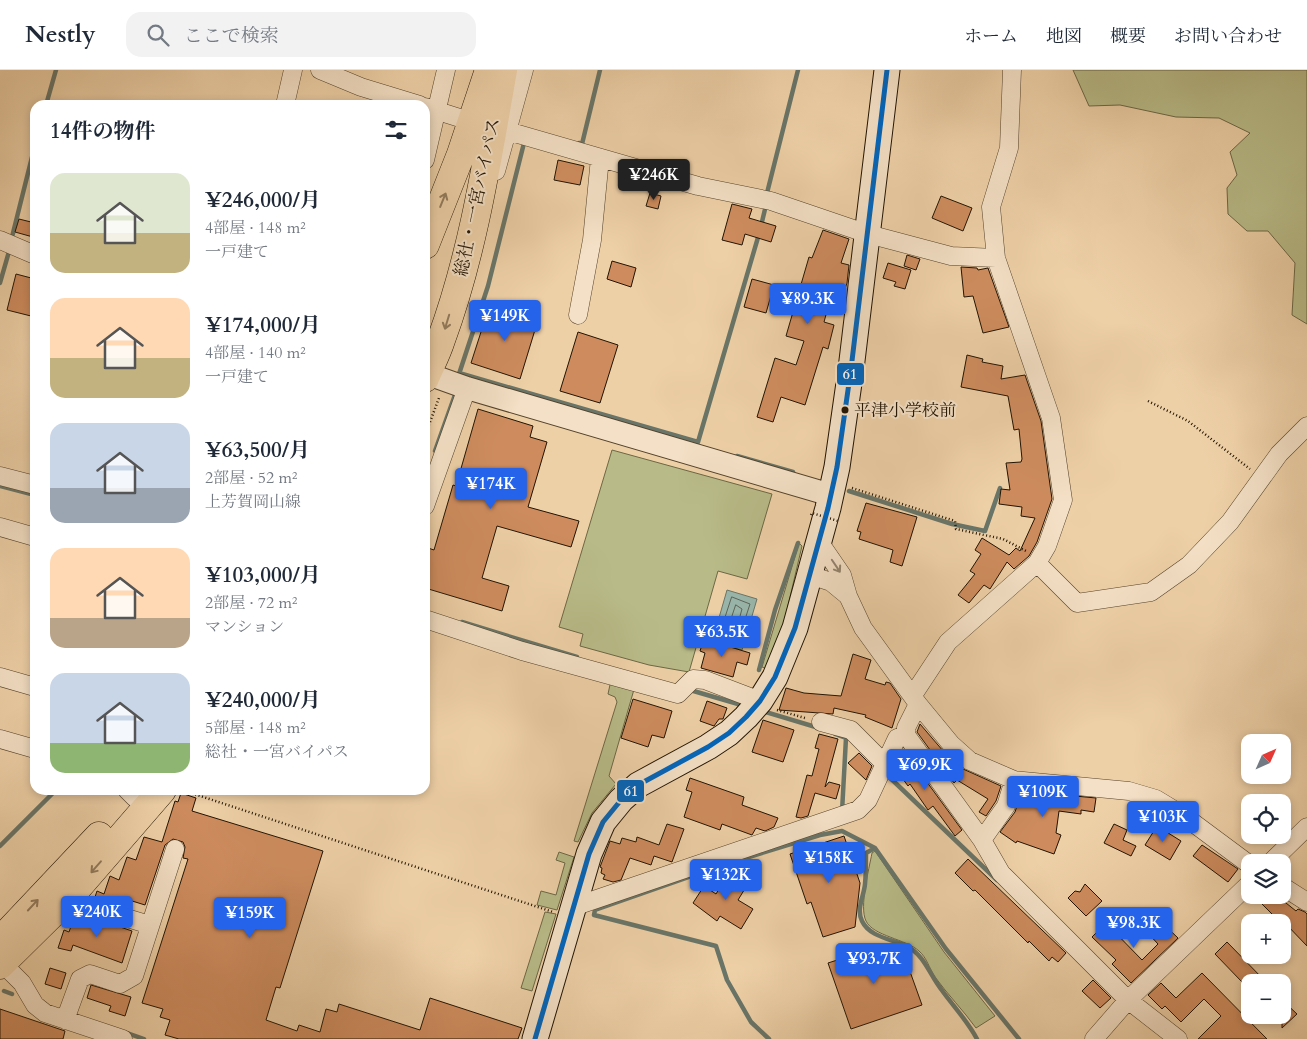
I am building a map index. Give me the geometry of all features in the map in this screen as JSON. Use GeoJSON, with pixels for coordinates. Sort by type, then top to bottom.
{"type":"FeatureCollection","features":[{"type":"Feature","properties":{"kind":"highway","name":"総社・一宮バイパス"},"geometry":{"type":"LineString","coordinates":[[430,232],[461,154],[489,70]]}},
{"type":"Feature","properties":{"kind":"highway","name":"総社・一宮バイパス"},"geometry":{"type":"LineString","coordinates":[[443,383],[442,339],[482,195],[503,70]]}},
{"type":"Feature","properties":{"kind":"highway"},"geometry":{"type":"LineString","coordinates":[[1,956],[133,795]]}},
{"type":"Feature","properties":{"kind":"highway"},"geometry":{"type":"LineString","coordinates":[[1,956],[72,894],[158,795]]}},
{"type":"Feature","properties":{"kind":"main road"},"geometry":{"type":"LineString","coordinates":[[536,1039],[568,908],[603,822],[622,800],[656,774],[708,747],[729,733],[754,707],[775,677],[792,635],[810,575],[818,540],[839,490],[837,467],[851,369],[887,70]]}},
{"type":"Feature","properties":{"kind":"street"},"geometry":{"type":"LineString","coordinates":[[286,100],[293,70]]}},
{"type":"Feature","properties":{"kind":"street"},"geometry":{"type":"LineString","coordinates":[[320,70],[361,87],[404,100]]}},
{"type":"Feature","properties":{"kind":"street"},"geometry":{"type":"LineString","coordinates":[[430,101],[446,70]]}},
{"type":"Feature","properties":{"kind":"street"},"geometry":{"type":"LineString","coordinates":[[482,195],[516,133],[524,70]]}},
{"type":"Feature","properties":{"kind":"street"},"geometry":{"type":"LineString","coordinates":[[1012,70],[1009,148],[991,207],[996,258],[1051,418],[1063,500],[1047,546],[1037,563],[948,642],[916,699],[906,728],[906,735],[982,840],[1000,872],[1125,1003],[1178,1039]]}},
{"type":"Feature","properties":{"kind":"street"},"geometry":{"type":"LineString","coordinates":[[430,108],[463,119]]}},
{"type":"Feature","properties":{"kind":"street"},"geometry":{"type":"LineString","coordinates":[[516,133],[698,186],[765,200],[868,234],[952,256],[996,258]]}},
{"type":"Feature","properties":{"kind":"street"},"geometry":{"type":"LineString","coordinates":[[578,315],[592,240],[600,158]]}},
{"type":"Feature","properties":{"kind":"street"},"geometry":{"type":"LineString","coordinates":[[5,246],[30,253]]}},
{"type":"Feature","properties":{"kind":"street"},"geometry":{"type":"LineString","coordinates":[[430,472],[443,383],[839,490]]}},
{"type":"Feature","properties":{"kind":"street"},"geometry":{"type":"LineString","coordinates":[[1037,563],[1077,603],[1151,592],[1189,565],[1230,522],[1279,454],[1307,426]]}},
{"type":"Feature","properties":{"kind":"street"},"geometry":{"type":"LineString","coordinates":[[0,476],[30,484]]}},
{"type":"Feature","properties":{"kind":"street"},"geometry":{"type":"LineString","coordinates":[[0,527],[30,536]]}},
{"type":"Feature","properties":{"kind":"street"},"geometry":{"type":"LineString","coordinates":[[818,540],[842,574],[848,596],[863,628],[951,744],[970,761],[1014,780],[1129,791],[1156,799],[1184,816],[1241,857]]}},
{"type":"Feature","properties":{"kind":"street"},"geometry":{"type":"LineString","coordinates":[[810,575],[831,582],[848,596]]}},
{"type":"Feature","properties":{"kind":"street"},"geometry":{"type":"LineString","coordinates":[[430,621],[522,651],[678,694],[693,679],[705,680],[754,707]]}},
{"type":"Feature","properties":{"kind":"street"},"geometry":{"type":"LineString","coordinates":[[0,676],[30,685]]}},
{"type":"Feature","properties":{"kind":"street"},"geometry":{"type":"LineString","coordinates":[[821,722],[851,730],[882,767]]}},
{"type":"Feature","properties":{"kind":"street"},"geometry":{"type":"LineString","coordinates":[[568,908],[858,810],[868,800],[897,738],[906,735]]}},
{"type":"Feature","properties":{"kind":"street"},"geometry":{"type":"LineString","coordinates":[[0,740],[30,748]]}},
{"type":"Feature","properties":{"kind":"street"},"geometry":{"type":"LineString","coordinates":[[982,840],[1006,806],[1014,780]]}},
{"type":"Feature","properties":{"kind":"street"},"geometry":{"type":"LineString","coordinates":[[1279,854],[1307,827]]}},
{"type":"Feature","properties":{"kind":"street"},"geometry":{"type":"LineString","coordinates":[[71,1028],[80,979],[90,974],[120,984],[134,976],[175,849]]}},
{"type":"Feature","properties":{"kind":"street"},"geometry":{"type":"LineString","coordinates":[[1094,1039],[1125,1003],[1241,892]]}},
{"type":"Feature","properties":{"kind":"street"},"geometry":{"type":"LineString","coordinates":[[1291,892],[1307,902]]}},
{"type":"Feature","properties":{"kind":"street"},"geometry":{"type":"LineString","coordinates":[[72,894],[84,905],[150,925]]}},
{"type":"Feature","properties":{"kind":"street"},"geometry":{"type":"LineString","coordinates":[[1,956],[22,983],[35,1005],[45,1013],[71,1028],[123,1039]]}},
{"type":"Feature","properties":{"kind":"path"},"geometry":{"type":"LineString","coordinates":[[430,419],[443,383]]}},
{"type":"Feature","properties":{"kind":"path"},"geometry":{"type":"LineString","coordinates":[[1148,401],[1188,421],[1262,478]]}},
{"type":"Feature","properties":{"kind":"path"},"geometry":{"type":"LineString","coordinates":[[839,490],[955,521],[956,528],[974,534],[1003,539],[1030,553],[1037,563]]}},
{"type":"Feature","properties":{"kind":"path"},"geometry":{"type":"LineString","coordinates":[[811,515],[812,513],[838,520],[838,523]]}},
{"type":"Feature","properties":{"kind":"path"},"geometry":{"type":"LineString","coordinates":[[754,707],[768,707],[821,722]]}},
{"type":"Feature","properties":{"kind":"path"},"geometry":{"type":"LineString","coordinates":[[197,795],[545,911],[568,908]]}},
{"type":"Feature","properties":{"kind":"green space"},"geometry":{"type":"Polygon","coordinates":[[[1073,70],[1307,70],[1307,324],[1292,315],[1295,263],[1268,231],[1247,231],[1228,214],[1227,188],[1237,175],[1230,152],[1250,133],[1219,118],[1176,117],[1120,105],[1089,106],[1073,70]]]}},
{"type":"Feature","properties":{"kind":"green space"},"geometry":{"type":"Polygon","coordinates":[[[612,450],[772,494],[747,579],[718,571],[689,672],[649,665],[580,646],[583,634],[559,627],[612,450]]]}},
{"type":"Feature","properties":{"kind":"green space"},"geometry":{"type":"Polygon","coordinates":[[[799,543],[802,546],[782,631],[767,669],[762,667],[799,543]]]}},
{"type":"Feature","properties":{"kind":"green space"},"geometry":{"type":"Polygon","coordinates":[[[611,680],[635,686],[609,776],[616,784],[592,813],[578,842],[574,841],[617,702],[615,697],[608,694],[611,680]]]}},
{"type":"Feature","properties":{"kind":"green space"},"geometry":{"type":"Polygon","coordinates":[[[875,851],[944,952],[995,1016],[976,1028],[935,977],[919,951],[906,943],[882,934],[866,921],[864,915],[865,888],[872,853],[875,851]]]}},
{"type":"Feature","properties":{"kind":"green space"},"geometry":{"type":"Polygon","coordinates":[[[559,852],[574,857],[557,910],[537,905],[541,891],[556,895],[565,863],[556,860],[559,852]]]}},
{"type":"Feature","properties":{"kind":"green space"},"geometry":{"type":"Polygon","coordinates":[[[545,912],[556,914],[532,991],[521,988],[545,912]]]}},
{"type":"Feature","properties":{"kind":"water"},"geometry":{"type":"Polygon","coordinates":[[[727,590],[757,599],[742,650],[712,642],[727,590]]]}},
{"type":"Feature","properties":{"kind":"building"},"geometry":{"type":"Polygon","coordinates":[[[558,160],[584,166],[580,185],[554,180],[558,160]]]}},
{"type":"Feature","properties":{"kind":"building"},"geometry":{"type":"Polygon","coordinates":[[[650,193],[661,196],[658,209],[646,206],[650,193]]]}},
{"type":"Feature","properties":{"kind":"building"},"geometry":{"type":"Polygon","coordinates":[[[941,196],[972,208],[963,231],[932,218],[941,196]]]}},
{"type":"Feature","properties":{"kind":"building"},"geometry":{"type":"Polygon","coordinates":[[[732,204],[752,209],[749,218],[776,226],[771,242],[745,234],[742,245],[722,240],[732,204]]]}},
{"type":"Feature","properties":{"kind":"building"},"geometry":{"type":"Polygon","coordinates":[[[19,219],[30,222],[30,236],[15,232],[19,219]]]}},
{"type":"Feature","properties":{"kind":"building"},"geometry":{"type":"Polygon","coordinates":[[[823,230],[849,239],[841,263],[849,265],[847,283],[844,292],[833,289],[824,322],[834,325],[828,349],[823,347],[805,405],[781,397],[773,422],[757,417],[775,358],[796,365],[804,341],[786,336],[809,257],[812,258],[823,230]]]}},
{"type":"Feature","properties":{"kind":"building"},"geometry":{"type":"Polygon","coordinates":[[[907,255],[920,259],[916,270],[904,266],[907,255]]]}},
{"type":"Feature","properties":{"kind":"building"},"geometry":{"type":"Polygon","coordinates":[[[612,261],[636,268],[631,287],[607,279],[612,261]]]}},
{"type":"Feature","properties":{"kind":"building"},"geometry":{"type":"Polygon","coordinates":[[[888,263],[911,270],[905,289],[894,286],[896,282],[883,278],[888,263]]]}},
{"type":"Feature","properties":{"kind":"building"},"geometry":{"type":"Polygon","coordinates":[[[961,267],[977,268],[978,270],[988,268],[1009,327],[983,333],[973,296],[964,297],[961,267]]]}},
{"type":"Feature","properties":{"kind":"building"},"geometry":{"type":"Polygon","coordinates":[[[16,274],[30,278],[30,316],[7,310],[16,274]]]}},
{"type":"Feature","properties":{"kind":"building"},"geometry":{"type":"Polygon","coordinates":[[[752,279],[774,285],[766,313],[744,307],[752,279]]]}},
{"type":"Feature","properties":{"kind":"building"},"geometry":{"type":"Polygon","coordinates":[[[490,304],[538,320],[520,379],[471,363],[490,304]]]}},
{"type":"Feature","properties":{"kind":"building"},"geometry":{"type":"Polygon","coordinates":[[[578,332],[618,345],[600,403],[560,391],[578,332]]]}},
{"type":"Feature","properties":{"kind":"building"},"geometry":{"type":"Polygon","coordinates":[[[967,355],[983,359],[982,362],[1003,366],[1001,379],[1025,375],[1041,421],[1052,499],[1037,542],[1029,556],[1014,569],[1007,562],[990,589],[984,585],[969,603],[958,595],[975,574],[970,571],[981,554],[975,550],[982,538],[1009,555],[1016,548],[1020,551],[1035,518],[1021,516],[1022,507],[999,504],[1001,489],[1010,490],[1006,463],[1021,462],[1022,459],[1019,429],[1014,430],[1008,396],[961,387],[967,355]]]}},
{"type":"Feature","properties":{"kind":"building"},"geometry":{"type":"Polygon","coordinates":[[[478,409],[533,426],[530,437],[547,442],[528,507],[579,521],[571,547],[497,526],[482,578],[509,586],[502,611],[430,589],[430,549],[434,550],[453,485],[456,486],[478,409]]]}},
{"type":"Feature","properties":{"kind":"building"},"geometry":{"type":"Polygon","coordinates":[[[866,503],[917,517],[902,566],[890,562],[893,550],[859,539],[861,532],[857,531],[866,503]]]}},
{"type":"Feature","properties":{"kind":"building"},"geometry":{"type":"Polygon","coordinates":[[[704,639],[750,653],[747,665],[737,662],[733,677],[701,668],[705,653],[700,651],[704,639]]]}},
{"type":"Feature","properties":{"kind":"building"},"geometry":{"type":"Polygon","coordinates":[[[853,654],[871,660],[865,679],[885,685],[886,682],[890,683],[901,699],[892,728],[865,717],[866,715],[834,708],[833,714],[779,710],[786,688],[804,693],[841,696],[853,654]]]}},
{"type":"Feature","properties":{"kind":"building"},"geometry":{"type":"Polygon","coordinates":[[[633,699],[672,711],[664,738],[652,735],[648,747],[621,738],[633,699]]]}},
{"type":"Feature","properties":{"kind":"building"},"geometry":{"type":"Polygon","coordinates":[[[707,701],[727,708],[723,719],[719,719],[714,726],[700,721],[707,701]]]}},
{"type":"Feature","properties":{"kind":"building"},"geometry":{"type":"Polygon","coordinates":[[[763,720],[794,730],[783,762],[752,752],[763,720]]]}},
{"type":"Feature","properties":{"kind":"building"},"geometry":{"type":"Polygon","coordinates":[[[920,724],[944,752],[963,769],[1001,786],[996,801],[986,816],[979,812],[988,799],[957,780],[954,783],[917,732],[920,724]]]}},
{"type":"Feature","properties":{"kind":"building"},"geometry":{"type":"Polygon","coordinates":[[[819,734],[838,739],[825,787],[829,782],[840,785],[836,799],[815,793],[808,816],[796,817],[807,775],[812,776],[819,749],[815,748],[819,734]]]}},
{"type":"Feature","properties":{"kind":"building"},"geometry":{"type":"Polygon","coordinates":[[[905,752],[962,830],[955,836],[933,806],[928,810],[910,784],[908,786],[895,768],[901,755],[905,752]]]}},
{"type":"Feature","properties":{"kind":"building"},"geometry":{"type":"Polygon","coordinates":[[[859,753],[872,766],[866,780],[848,763],[859,753]]]}},
{"type":"Feature","properties":{"kind":"building"},"geometry":{"type":"Polygon","coordinates":[[[690,778],[744,797],[742,805],[778,818],[774,827],[765,831],[756,828],[752,835],[722,824],[720,830],[684,817],[692,792],[686,790],[690,778]]]}},
{"type":"Feature","properties":{"kind":"building"},"geometry":{"type":"Polygon","coordinates":[[[1022,791],[1096,798],[1094,812],[1081,810],[1081,814],[1059,811],[1056,833],[1061,835],[1054,854],[1017,841],[1016,843],[1000,832],[1015,812],[1022,791]]]}},
{"type":"Feature","properties":{"kind":"building"},"geometry":{"type":"Polygon","coordinates":[[[180,795],[196,798],[192,811],[323,851],[280,988],[276,987],[266,1020],[297,1031],[299,1025],[320,1032],[326,1009],[337,1012],[339,1004],[420,1030],[430,998],[522,1028],[518,1039],[179,1039],[165,1035],[170,1020],[160,1017],[163,1009],[142,1003],[188,859],[183,858],[185,847],[183,842],[173,839],[165,845],[145,905],[129,900],[127,907],[95,897],[97,891],[104,894],[110,876],[119,880],[127,857],[136,860],[144,837],[162,842],[175,801],[178,802],[180,795]]]}},
{"type":"Feature","properties":{"kind":"building"},"geometry":{"type":"Polygon","coordinates":[[[667,824],[684,829],[672,862],[654,856],[651,865],[630,858],[621,880],[613,882],[603,879],[605,875],[601,873],[602,868],[600,867],[610,841],[620,844],[622,838],[636,842],[637,837],[659,845],[667,824]]]}},
{"type":"Feature","properties":{"kind":"building"},"geometry":{"type":"Polygon","coordinates":[[[1114,824],[1127,830],[1123,840],[1136,846],[1131,856],[1104,843],[1114,824]]]}},
{"type":"Feature","properties":{"kind":"building"},"geometry":{"type":"Polygon","coordinates":[[[1157,826],[1181,841],[1170,860],[1145,845],[1157,826]]]}},
{"type":"Feature","properties":{"kind":"building"},"geometry":{"type":"Polygon","coordinates":[[[844,836],[860,883],[855,927],[823,937],[811,902],[807,904],[790,854],[844,836]]]}},
{"type":"Feature","properties":{"kind":"building"},"geometry":{"type":"Polygon","coordinates":[[[1202,845],[1238,869],[1228,882],[1193,856],[1202,845]]]}},
{"type":"Feature","properties":{"kind":"building"},"geometry":{"type":"Polygon","coordinates":[[[968,859],[1066,953],[1058,962],[1052,957],[1049,961],[1029,941],[1028,943],[975,890],[973,891],[955,873],[968,859]]]}},
{"type":"Feature","properties":{"kind":"building"},"geometry":{"type":"Polygon","coordinates":[[[730,871],[749,882],[738,900],[753,909],[741,929],[720,916],[717,921],[693,903],[704,886],[716,894],[730,871]]]}},
{"type":"Feature","properties":{"kind":"building"},"geometry":{"type":"Polygon","coordinates":[[[1085,884],[1102,901],[1086,916],[1068,898],[1075,891],[1080,892],[1085,884]]]}},
{"type":"Feature","properties":{"kind":"building"},"geometry":{"type":"Polygon","coordinates":[[[1262,904],[1287,904],[1296,911],[1298,909],[1305,912],[1307,914],[1307,946],[1291,929],[1291,914],[1272,914],[1262,904]]]}},
{"type":"Feature","properties":{"kind":"building"},"geometry":{"type":"Polygon","coordinates":[[[76,912],[132,931],[122,963],[73,945],[71,951],[58,948],[64,930],[69,932],[76,912]]]}},
{"type":"Feature","properties":{"kind":"building"},"geometry":{"type":"Polygon","coordinates":[[[1158,919],[1178,938],[1131,983],[1112,964],[1116,960],[1092,937],[1106,923],[1142,960],[1158,944],[1146,931],[1158,919]]]}},
{"type":"Feature","properties":{"kind":"building"},"geometry":{"type":"Polygon","coordinates":[[[1227,942],[1241,956],[1241,964],[1248,964],[1258,974],[1241,974],[1241,981],[1215,954],[1227,942]]]}},
{"type":"Feature","properties":{"kind":"building"},"geometry":{"type":"Polygon","coordinates":[[[881,946],[903,952],[922,1005],[851,1029],[828,963],[881,946]]]}},
{"type":"Feature","properties":{"kind":"building"},"geometry":{"type":"Polygon","coordinates":[[[50,968],[66,973],[61,989],[45,984],[50,968]]]}},
{"type":"Feature","properties":{"kind":"building"},"geometry":{"type":"Polygon","coordinates":[[[1202,973],[1241,1013],[1241,1024],[1252,1024],[1267,1039],[1198,1039],[1221,1016],[1204,999],[1181,1022],[1165,1006],[1162,1009],[1148,995],[1161,983],[1176,998],[1202,973]]]}},
{"type":"Feature","properties":{"kind":"building"},"geometry":{"type":"Polygon","coordinates":[[[1093,980],[1111,998],[1100,1008],[1082,991],[1093,980]]]}},
{"type":"Feature","properties":{"kind":"building"},"geometry":{"type":"Polygon","coordinates":[[[91,985],[131,997],[125,1016],[109,1011],[111,1006],[87,998],[91,985]]]}},
{"type":"Feature","properties":{"kind":"building"},"geometry":{"type":"Polygon","coordinates":[[[1291,1008],[1297,1014],[1291,1020],[1291,1008]]]}},
{"type":"Feature","properties":{"kind":"building"},"geometry":{"type":"Polygon","coordinates":[[[0,1009],[65,1031],[63,1039],[0,1039],[0,1009]]]}},
{"type":"Feature","properties":{"kind":"waterway"},"geometry":{"type":"LineString","coordinates":[[47,100],[56,70]]}},
{"type":"Feature","properties":{"kind":"waterway"},"geometry":{"type":"LineString","coordinates":[[579,143],[582,144],[600,70]]}},
{"type":"Feature","properties":{"kind":"waterway"},"geometry":{"type":"LineString","coordinates":[[766,197],[798,70]]}},
{"type":"Feature","properties":{"kind":"waterway"},"geometry":{"type":"LineString","coordinates":[[459,374],[488,286],[525,139]]}},
{"type":"Feature","properties":{"kind":"waterway"},"geometry":{"type":"LineString","coordinates":[[11,241],[30,165]]}},
{"type":"Feature","properties":{"kind":"waterway"},"geometry":{"type":"LineString","coordinates":[[761,226],[766,205]]}},
{"type":"Feature","properties":{"kind":"waterway"},"geometry":{"type":"LineString","coordinates":[[459,373],[698,442],[759,234]]}},
{"type":"Feature","properties":{"kind":"waterway"},"geometry":{"type":"LineString","coordinates":[[0,283],[10,248]]}},
{"type":"Feature","properties":{"kind":"waterway"},"geometry":{"type":"LineString","coordinates":[[435,451],[456,392]]}},
{"type":"Feature","properties":{"kind":"waterway"},"geometry":{"type":"LineString","coordinates":[[737,456],[793,472]]}},
{"type":"Feature","properties":{"kind":"waterway"},"geometry":{"type":"LineString","coordinates":[[0,486],[30,494]]}},
{"type":"Feature","properties":{"kind":"waterway"},"geometry":{"type":"LineString","coordinates":[[849,491],[952,524],[985,531],[1000,488]]}},
{"type":"Feature","properties":{"kind":"waterway"},"geometry":{"type":"LineString","coordinates":[[759,670],[775,610],[798,543]]}},
{"type":"Feature","properties":{"kind":"waterway"},"geometry":{"type":"LineString","coordinates":[[462,622],[577,657]]}},
{"type":"Feature","properties":{"kind":"waterway"},"geometry":{"type":"LineString","coordinates":[[690,690],[745,706]]}},
{"type":"Feature","properties":{"kind":"waterway"},"geometry":{"type":"LineString","coordinates":[[762,711],[819,728]]}},
{"type":"Feature","properties":{"kind":"waterway"},"geometry":{"type":"LineString","coordinates":[[835,734],[846,738],[842,812]]}},
{"type":"Feature","properties":{"kind":"waterway"},"geometry":{"type":"LineString","coordinates":[[885,773],[997,880]]}},
{"type":"Feature","properties":{"kind":"waterway"},"geometry":{"type":"LineString","coordinates":[[0,846],[51,795]]}},
{"type":"Feature","properties":{"kind":"waterway"},"geometry":{"type":"LineString","coordinates":[[769,1039],[751,1022],[727,980],[716,946],[594,915],[595,910],[726,864],[820,835],[842,831],[875,848],[946,949],[1019,1039]]}},
{"type":"Feature","properties":{"kind":"waterway"},"geometry":{"type":"LineString","coordinates":[[875,848],[866,853],[865,884],[860,907],[862,921],[876,935],[902,944],[918,955],[977,1039]]}},
{"type":"Feature","properties":{"kind":"waterway"},"geometry":{"type":"LineString","coordinates":[[4,991],[12,994]]}},
{"type":"Feature","properties":{"kind":"waterway"},"geometry":{"type":"LineString","coordinates":[[127,1033],[144,1039]]}},
{"type":"Feature","properties":{"kind":"transit line","name":"61"},"geometry":{"type":"LineString","coordinates":[[535,1039],[589,854],[603,822],[621,800],[638,785],[708,747],[729,733],[746,717],[760,701],[775,677],[795,628],[828,508],[837,467],[851,369],[887,70]]}},
{"type":"Feature","properties":{"kind":"place","name":"平津小学校前"},"geometry":{"type":"Point","coordinates":[845,410]}}]}
